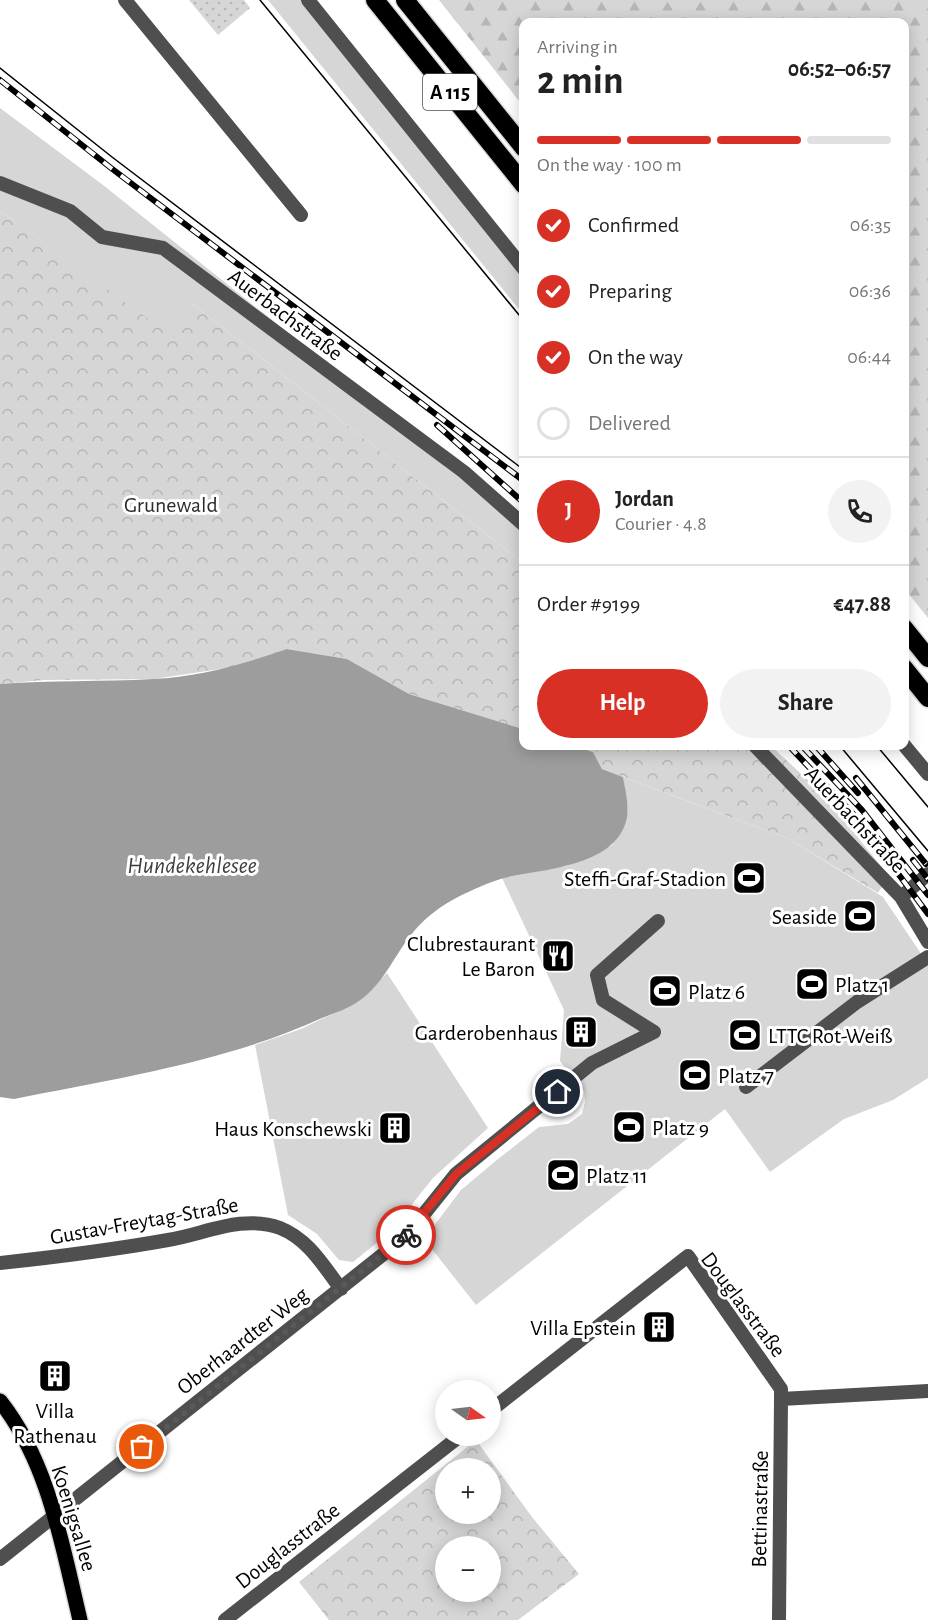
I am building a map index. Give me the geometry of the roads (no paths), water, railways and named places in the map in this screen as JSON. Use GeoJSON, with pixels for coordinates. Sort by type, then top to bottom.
{"type":"FeatureCollection","features":[{"type":"Feature","properties":{"kind":"highway","name":"A 115"},"geometry":{"type":"LineString","coordinates":[[375,0],[519,179]]}},
{"type":"Feature","properties":{"kind":"highway","name":"A 115"},"geometry":{"type":"LineString","coordinates":[[405,0],[519,142]]}},
{"type":"Feature","properties":{"kind":"highway"},"geometry":{"type":"LineString","coordinates":[[909,634],[928,658]]}},
{"type":"Feature","properties":{"kind":"highway"},"geometry":{"type":"LineString","coordinates":[[909,674],[928,698]]}},
{"type":"Feature","properties":{"kind":"main road","name":"Koenigsallee"},"geometry":{"type":"LineString","coordinates":[[0,1401],[14,1420],[35,1463],[55,1516],[80,1620]]}},
{"type":"Feature","properties":{"kind":"street"},"geometry":{"type":"LineString","coordinates":[[125,0],[301,215]]}},
{"type":"Feature","properties":{"kind":"street"},"geometry":{"type":"LineString","coordinates":[[308,0],[519,263]]}},
{"type":"Feature","properties":{"kind":"street","name":"Auerbachstraße"},"geometry":{"type":"LineString","coordinates":[[0,183],[70,211],[102,237],[163,248],[464,472],[519,521]]}},
{"type":"Feature","properties":{"kind":"street","name":"Auerbachstraße"},"geometry":{"type":"LineString","coordinates":[[759,750],[901,897],[928,942]]}},
{"type":"Feature","properties":{"kind":"street"},"geometry":{"type":"LineString","coordinates":[[908,750],[928,774]]}},
{"type":"Feature","properties":{"kind":"street","name":"Auerbachstraße"},"geometry":{"type":"LineString","coordinates":[[901,897],[928,874]]}},
{"type":"Feature","properties":{"kind":"street","name":"Oberhaardter Weg"},"geometry":{"type":"LineString","coordinates":[[0,1559],[341,1289],[411,1230],[456,1174],[592,1063],[654,1032],[603,1000],[597,975],[658,921]]}},
{"type":"Feature","properties":{"kind":"street"},"geometry":{"type":"LineString","coordinates":[[746,1087],[857,1002],[928,957]]}},
{"type":"Feature","properties":{"kind":"street","name":"Gustav-Freytag-Straße"},"geometry":{"type":"LineString","coordinates":[[0,1263],[159,1242],[238,1223],[258,1223],[281,1229],[304,1242],[341,1289]]}},
{"type":"Feature","properties":{"kind":"street","name":"Douglasstraße"},"geometry":{"type":"LineString","coordinates":[[501,1402],[688,1256],[781,1389],[781,1399]]}},
{"type":"Feature","properties":{"kind":"street"},"geometry":{"type":"LineString","coordinates":[[781,1399],[928,1391]]}},
{"type":"Feature","properties":{"kind":"street","name":"Bettinastraße"},"geometry":{"type":"LineString","coordinates":[[780,1620],[781,1399]]}},
{"type":"Feature","properties":{"kind":"street","name":"Douglasstraße"},"geometry":{"type":"LineString","coordinates":[[225,1620],[447,1446]]}},
{"type":"Feature","properties":{"kind":"water","name":"Hundekehlesee"},"geometry":{"type":"Polygon","coordinates":[[[287,649],[347,659],[409,694],[519,728],[519,750],[587,750],[593,752],[602,769],[623,777],[627,817],[621,834],[594,856],[557,868],[504,878],[475,889],[446,904],[415,930],[376,986],[355,1004],[341,1011],[248,1046],[171,1067],[14,1099],[0,1097],[0,684],[170,678],[221,669],[287,649]]]}},
{"type":"Feature","properties":{"kind":"tram line"},"geometry":{"type":"LineString","coordinates":[[260,0],[519,315]]}},
{"type":"Feature","properties":{"kind":"tram line"},"geometry":{"type":"LineString","coordinates":[[0,68],[112,157],[519,466]]}},
{"type":"Feature","properties":{"kind":"tram line"},"geometry":{"type":"LineString","coordinates":[[843,750],[928,851]]}},
{"type":"Feature","properties":{"kind":"tram line"},"geometry":{"type":"LineString","coordinates":[[880,750],[928,807]]}},
{"type":"Feature","properties":{"kind":"railway"},"geometry":{"type":"LineString","coordinates":[[0,80],[111,168],[519,477]]}},
{"type":"Feature","properties":{"kind":"railway"},"geometry":{"type":"LineString","coordinates":[[437,425],[519,499]]}},
{"type":"Feature","properties":{"kind":"railway"},"geometry":{"type":"LineString","coordinates":[[793,750],[857,818],[928,914]]}},
{"type":"Feature","properties":{"kind":"railway"},"geometry":{"type":"LineString","coordinates":[[806,750],[862,810],[928,895]]}},
{"type":"Feature","properties":{"kind":"railway"},"geometry":{"type":"LineString","coordinates":[[820,750],[858,793]]}},
{"type":"Feature","properties":{"kind":"railway"},"geometry":{"type":"LineString","coordinates":[[856,778],[926,864]]}},
{"type":"Feature","properties":{"kind":"railway"},"geometry":{"type":"LineString","coordinates":[[913,860],[928,879]]}},
{"type":"Feature","properties":{"kind":"place","name":"Steffi-Graf-Stadion"},"geometry":{"type":"Point","coordinates":[749,878]}},
{"type":"Feature","properties":{"kind":"place","name":"Seaside"},"geometry":{"type":"Point","coordinates":[860,916]}},
{"type":"Feature","properties":{"kind":"place","name":"Clubrestaurant Le Baron"},"geometry":{"type":"Point","coordinates":[558,956]}},
{"type":"Feature","properties":{"kind":"place","name":"Platz 1"},"geometry":{"type":"Point","coordinates":[812,984]}},
{"type":"Feature","properties":{"kind":"place","name":"Platz 6"},"geometry":{"type":"Point","coordinates":[665,991]}},
{"type":"Feature","properties":{"kind":"place","name":"Garderobenhaus"},"geometry":{"type":"Point","coordinates":[581,1032]}},
{"type":"Feature","properties":{"kind":"place","name":"LTTC Rot-Weiß"},"geometry":{"type":"Point","coordinates":[745,1035]}},
{"type":"Feature","properties":{"kind":"place","name":"Platz 7"},"geometry":{"type":"Point","coordinates":[695,1075]}},
{"type":"Feature","properties":{"kind":"place","name":"Platz 9"},"geometry":{"type":"Point","coordinates":[629,1127]}},
{"type":"Feature","properties":{"kind":"place","name":"Haus Konschewski"},"geometry":{"type":"Point","coordinates":[395,1128]}},
{"type":"Feature","properties":{"kind":"place","name":"Platz 11"},"geometry":{"type":"Point","coordinates":[563,1175]}},
{"type":"Feature","properties":{"kind":"place","name":"Villa Epstein"},"geometry":{"type":"Point","coordinates":[659,1327]}},
{"type":"Feature","properties":{"kind":"place","name":"Villa Rathenau"},"geometry":{"type":"Point","coordinates":[55,1376]}},
{"type":"Feature","properties":{"kind":"park label","name":"Grunewald"},"geometry":{"type":"Point","coordinates":[171,504]}}]}
